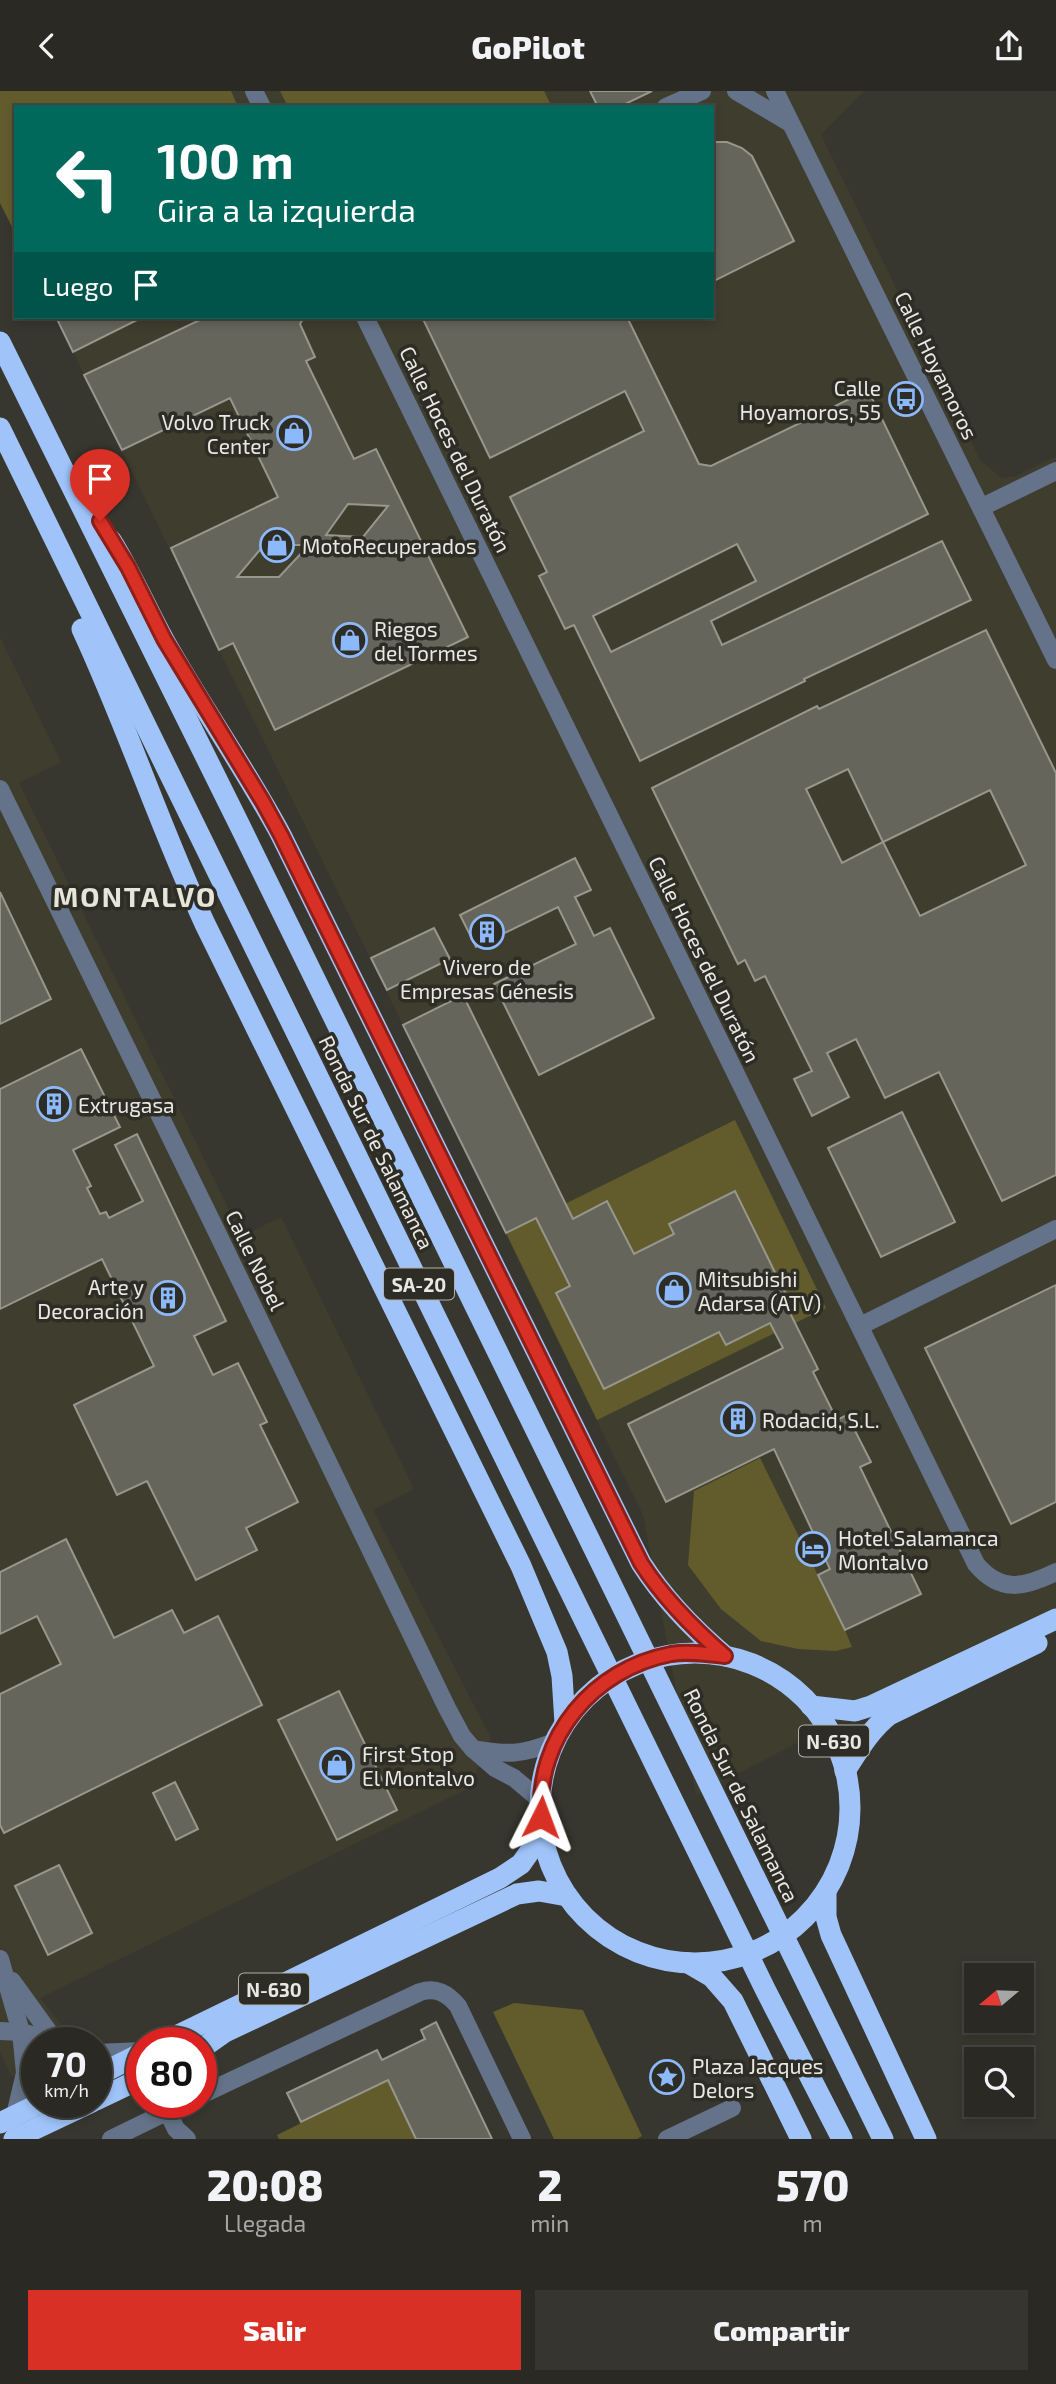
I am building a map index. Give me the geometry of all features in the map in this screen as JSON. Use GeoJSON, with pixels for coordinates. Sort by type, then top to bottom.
{"type":"FeatureCollection","features":[{"type":"Feature","properties":{"kind":"highway","name":"Ronda Sur de Salamanca"},"geometry":{"type":"LineString","coordinates":[[0,342],[883,2139]]}},
{"type":"Feature","properties":{"kind":"highway","name":"Ronda Sur de Salamanca"},"geometry":{"type":"LineString","coordinates":[[0,428],[842,2139]]}},
{"type":"Feature","properties":{"kind":"highway"},"geometry":{"type":"LineString","coordinates":[[44,430],[128,567],[164,639],[281,835],[641,1563],[656,1587],[689,1625],[725,1656]]}},
{"type":"Feature","properties":{"kind":"highway"},"geometry":{"type":"LineString","coordinates":[[13,454],[174,856],[295,1108],[504,1529],[548,1627],[562,1676],[565,1723]]}},
{"type":"Feature","properties":{"kind":"highway","name":"N-630"},"geometry":{"type":"LineString","coordinates":[[811,1706],[855,1711],[871,1706],[1056,1619]]}},
{"type":"Feature","properties":{"kind":"highway","name":"N-630"},"geometry":{"type":"LineString","coordinates":[[845,1771],[862,1744],[889,1716],[1056,1634]]}},
{"type":"Feature","properties":{"kind":"highway","name":"N-630"},"geometry":{"type":"LineString","coordinates":[[695,1652],[725,1656],[763,1668],[792,1687],[827,1727],[845,1771],[850,1799],[848,1835],[840,1864],[826,1891],[802,1921],[770,1944],[748,1954],[711,1963],[688,1963],[632,1950],[607,1937],[590,1922],[567,1896],[547,1855],[542,1834],[540,1800],[545,1766],[554,1742],[565,1723],[587,1696],[607,1679],[643,1661],[674,1654],[695,1652]]}},
{"type":"Feature","properties":{"kind":"highway","name":"N-630"},"geometry":{"type":"LineString","coordinates":[[195,2027],[500,1878],[520,1864],[542,1834]]}},
{"type":"Feature","properties":{"kind":"highway"},"geometry":{"type":"LineString","coordinates":[[826,1891],[826,1917],[831,1935],[926,2139]]}},
{"type":"Feature","properties":{"kind":"highway","name":"N-630"},"geometry":{"type":"LineString","coordinates":[[217,2038],[517,1894],[538,1892],[567,1896]]}},
{"type":"Feature","properties":{"kind":"highway"},"geometry":{"type":"LineString","coordinates":[[688,1963],[712,1977],[733,2001],[801,2139]]}},
{"type":"Feature","properties":{"kind":"highway"},"geometry":{"type":"LineString","coordinates":[[14,2139],[58,2118]]}},
{"type":"Feature","properties":{"kind":"street"},"geometry":{"type":"LineString","coordinates":[[670,105],[702,91]]}},
{"type":"Feature","properties":{"kind":"street"},"geometry":{"type":"LineString","coordinates":[[736,91],[792,124]]}},
{"type":"Feature","properties":{"kind":"street","name":"Calle Hoyamoros"},"geometry":{"type":"LineString","coordinates":[[775,91],[1056,660]]}},
{"type":"Feature","properties":{"kind":"street","name":"Calle Hoces del Duratón"},"geometry":{"type":"LineString","coordinates":[[367,319],[976,1563],[991,1579],[1002,1584],[1032,1584],[1056,1572]]}},
{"type":"Feature","properties":{"kind":"street"},"geometry":{"type":"LineString","coordinates":[[982,507],[1056,471]]}},
{"type":"Feature","properties":{"kind":"street","name":"Calle Nobel"},"geometry":{"type":"LineString","coordinates":[[0,789],[447,1708],[473,1749],[495,1768],[514,1777],[540,1800]]}},
{"type":"Feature","properties":{"kind":"street"},"geometry":{"type":"LineString","coordinates":[[860,1326],[1056,1229]]}},
{"type":"Feature","properties":{"kind":"street"},"geometry":{"type":"LineString","coordinates":[[473,1749],[506,1755],[531,1751],[554,1742]]}},
{"type":"Feature","properties":{"kind":"street"},"geometry":{"type":"LineString","coordinates":[[0,2031],[21,2032],[1,1969]]}},
{"type":"Feature","properties":{"kind":"street"},"geometry":{"type":"LineString","coordinates":[[1,1969],[45,2027]]}},
{"type":"Feature","properties":{"kind":"street"},"geometry":{"type":"LineString","coordinates":[[217,2087],[430,1989],[450,1996],[458,2006],[522,2139]]}},
{"type":"Feature","properties":{"kind":"street"},"geometry":{"type":"LineString","coordinates":[[8,2119],[21,2084]]}},
{"type":"Feature","properties":{"kind":"street"},"geometry":{"type":"LineString","coordinates":[[667,2139],[732,2108]]}},
{"type":"Feature","properties":{"kind":"street"},"geometry":{"type":"LineString","coordinates":[[111,2139],[153,2118]]}},
{"type":"Feature","properties":{"kind":"street"},"geometry":{"type":"LineString","coordinates":[[170,2118],[176,2129],[187,2139]]}},
{"type":"Feature","properties":{"kind":"shaded area"},"geometry":{"type":"Polygon","coordinates":[[[0,91],[864,91],[821,135],[981,461],[1001,478],[1016,476],[1056,456],[1056,1610],[696,1795],[643,1515],[57,319],[714,319],[714,105],[14,105],[14,231],[0,203],[0,91]]]}},
{"type":"Feature","properties":{"kind":"shaded area"},"geometry":{"type":"Polygon","coordinates":[[[0,91],[231,91],[237,105],[14,105],[14,231],[0,203],[0,91]]]}},
{"type":"Feature","properties":{"kind":"shaded area"},"geometry":{"type":"Polygon","coordinates":[[[280,91],[544,91],[551,105],[287,105],[280,91]]]}},
{"type":"Feature","properties":{"kind":"shaded area"},"geometry":{"type":"Polygon","coordinates":[[[0,637],[61,762],[19,783],[242,1236],[281,1217],[414,1489],[373,1510],[491,1738],[469,1788],[40,1998],[65,2027],[21,2027],[21,2073],[12,2077],[0,2053],[0,637]]]}},
{"type":"Feature","properties":{"kind":"shaded area"},"geometry":{"type":"Polygon","coordinates":[[[735,1120],[826,1308],[597,1420],[506,1233],[735,1120]]]}},
{"type":"Feature","properties":{"kind":"shaded area"},"geometry":{"type":"Polygon","coordinates":[[[760,1458],[852,1647],[836,1651],[798,1649],[761,1641],[721,1609],[688,1565],[694,1491],[760,1458]]]}},
{"type":"Feature","properties":{"kind":"shaded area"},"geometry":{"type":"Polygon","coordinates":[[[514,2003],[583,2010],[642,2136],[637,2139],[554,2139],[493,2012],[514,2003]]]}},
{"type":"Feature","properties":{"kind":"shaded area"},"geometry":{"type":"Polygon","coordinates":[[[388,2080],[416,2139],[279,2139],[277,2135],[388,2080]]]}},
{"type":"Feature","properties":{"kind":"building"},"geometry":{"type":"Polygon","coordinates":[[[590,91],[652,91],[623,105],[597,105],[590,91]]]}},
{"type":"Feature","properties":{"kind":"building"},"geometry":{"type":"Polygon","coordinates":[[[714,142],[727,142],[752,156],[794,241],[714,281],[714,142]]]}},
{"type":"Feature","properties":{"kind":"building"},"geometry":{"type":"Polygon","coordinates":[[[57,319],[139,319],[73,352],[57,319]]]}},
{"type":"Feature","properties":{"kind":"building"},"geometry":{"type":"Polygon","coordinates":[[[202,319],[303,319],[300,324],[315,357],[306,361],[354,459],[376,449],[468,637],[275,730],[233,643],[219,650],[171,548],[278,497],[230,398],[122,450],[84,375],[202,319]],[[348,504],[326,535],[363,537],[388,506],[348,504]],[[264,545],[237,577],[279,577],[309,545],[264,545]]]}},
{"type":"Feature","properties":{"kind":"building"},"geometry":{"type":"Polygon","coordinates":[[[423,319],[628,319],[699,464],[711,466],[868,390],[928,514],[711,621],[722,645],[942,541],[971,600],[640,761],[574,625],[565,629],[539,576],[547,572],[510,497],[644,431],[625,391],[490,458],[423,319]],[[737,544],[593,616],[611,652],[756,581],[737,544]]]}},
{"type":"Feature","properties":{"kind":"building"},"geometry":{"type":"Polygon","coordinates":[[[986,630],[1056,773],[1056,1175],[1002,1201],[939,1072],[885,1098],[856,1039],[827,1053],[849,1097],[812,1116],[794,1079],[812,1071],[765,976],[755,981],[745,960],[738,964],[652,788],[817,706],[819,709],[986,630]],[[848,769],[806,789],[842,863],[883,842],[848,769]],[[990,790],[883,842],[920,916],[1026,865],[990,790]]]}},
{"type":"Feature","properties":{"kind":"building"},"geometry":{"type":"Polygon","coordinates":[[[575,858],[591,890],[575,897],[594,936],[610,928],[654,1018],[539,1075],[494,984],[576,944],[558,907],[476,947],[460,915],[575,858]]]}},
{"type":"Feature","properties":{"kind":"building"},"geometry":{"type":"Polygon","coordinates":[[[0,892],[51,999],[0,1024],[0,892]]]}},
{"type":"Feature","properties":{"kind":"building"},"geometry":{"type":"Polygon","coordinates":[[[434,928],[450,959],[387,990],[371,958],[434,928]]]}},
{"type":"Feature","properties":{"kind":"building"},"geometry":{"type":"Polygon","coordinates":[[[463,995],[573,1219],[607,1201],[634,1254],[674,1234],[669,1224],[735,1191],[794,1311],[790,1313],[818,1369],[813,1372],[837,1420],[847,1415],[871,1462],[860,1467],[921,1594],[845,1630],[818,1575],[830,1569],[774,1449],[666,1502],[628,1424],[783,1348],[770,1323],[726,1345],[719,1332],[604,1389],[556,1293],[570,1286],[536,1218],[506,1233],[403,1025],[463,995]]]}},
{"type":"Feature","properties":{"kind":"building"},"geometry":{"type":"Polygon","coordinates":[[[81,1049],[120,1127],[73,1150],[91,1186],[87,1188],[100,1214],[106,1212],[109,1218],[143,1201],[115,1145],[137,1134],[226,1321],[194,1336],[213,1375],[238,1363],[267,1422],[260,1425],[298,1502],[246,1528],[257,1550],[196,1580],[147,1481],[117,1495],[74,1405],[154,1366],[102,1259],[0,1309],[0,1089],[81,1049]]]}},
{"type":"Feature","properties":{"kind":"building"},"geometry":{"type":"Polygon","coordinates":[[[902,1112],[955,1222],[881,1257],[828,1148],[902,1112]]]}},
{"type":"Feature","properties":{"kind":"building"},"geometry":{"type":"Polygon","coordinates":[[[1056,1285],[1056,1502],[1011,1524],[925,1348],[1056,1285]]]}},
{"type":"Feature","properties":{"kind":"building"},"geometry":{"type":"Polygon","coordinates":[[[66,1539],[114,1638],[172,1610],[184,1633],[218,1616],[262,1705],[4,1833],[0,1825],[0,1694],[61,1664],[37,1616],[0,1634],[0,1572],[66,1539]]]}},
{"type":"Feature","properties":{"kind":"building","name":"First Stop El Montalvo"},"geometry":{"type":"Polygon","coordinates":[[[339,1691],[397,1810],[337,1840],[278,1720],[339,1691]]]}},
{"type":"Feature","properties":{"kind":"building"},"geometry":{"type":"Polygon","coordinates":[[[175,1782],[198,1829],[176,1840],[153,1793],[175,1782]]]}},
{"type":"Feature","properties":{"kind":"building"},"geometry":{"type":"Polygon","coordinates":[[[59,1865],[92,1933],[48,1955],[15,1886],[59,1865]]]}},
{"type":"Feature","properties":{"kind":"building"},"geometry":{"type":"Polygon","coordinates":[[[436,2022],[492,2139],[416,2139],[388,2080],[301,2122],[287,2093],[377,2050],[382,2060],[425,2039],[421,2030],[436,2022]]]}},
{"type":"Feature","properties":{"kind":"place","name":"Calle Hoyamoros, 55"},"geometry":{"type":"Point","coordinates":[906,399]}},
{"type":"Feature","properties":{"kind":"place","name":"Volvo Truck Center"},"geometry":{"type":"Point","coordinates":[294,433]}},
{"type":"Feature","properties":{"kind":"place","name":"MotoRecuperados"},"geometry":{"type":"Point","coordinates":[277,545]}},
{"type":"Feature","properties":{"kind":"place","name":"Riegos del Tormes"},"geometry":{"type":"Point","coordinates":[350,640]}},
{"type":"Feature","properties":{"kind":"place","name":"Vivero de Empresas Génesis"},"geometry":{"type":"Point","coordinates":[487,932]}},
{"type":"Feature","properties":{"kind":"place","name":"Extrugasa"},"geometry":{"type":"Point","coordinates":[54,1104]}},
{"type":"Feature","properties":{"kind":"place","name":"Mitsubishi Adarsa (ATV)"},"geometry":{"type":"Point","coordinates":[674,1290]}},
{"type":"Feature","properties":{"kind":"place","name":"Arte y Decoración"},"geometry":{"type":"Point","coordinates":[168,1298]}},
{"type":"Feature","properties":{"kind":"place","name":"Rodacid, S.L."},"geometry":{"type":"Point","coordinates":[738,1419]}},
{"type":"Feature","properties":{"kind":"place","name":"Hotel Salamanca Montalvo"},"geometry":{"type":"Point","coordinates":[813,1549]}},
{"type":"Feature","properties":{"kind":"place","name":"First Stop El Montalvo"},"geometry":{"type":"Point","coordinates":[337,1765]}},
{"type":"Feature","properties":{"kind":"place","name":"Plaza Jacques Delors"},"geometry":{"type":"Point","coordinates":[667,2077]}},
{"type":"Feature","properties":{"kind":"district","name":"MONTALVO"},"geometry":{"type":"Point","coordinates":[135,896]}},
{"type":"Feature","properties":{"kind":"route"},"geometry":{"type":"LineString","coordinates":[[100,521],[128,567],[164,639],[281,835],[641,1563],[656,1587],[689,1625],[725,1656],[695,1652],[643,1661],[607,1679],[587,1696],[565,1723],[554,1742],[545,1766],[540,1800],[541,1817]]}}]}
